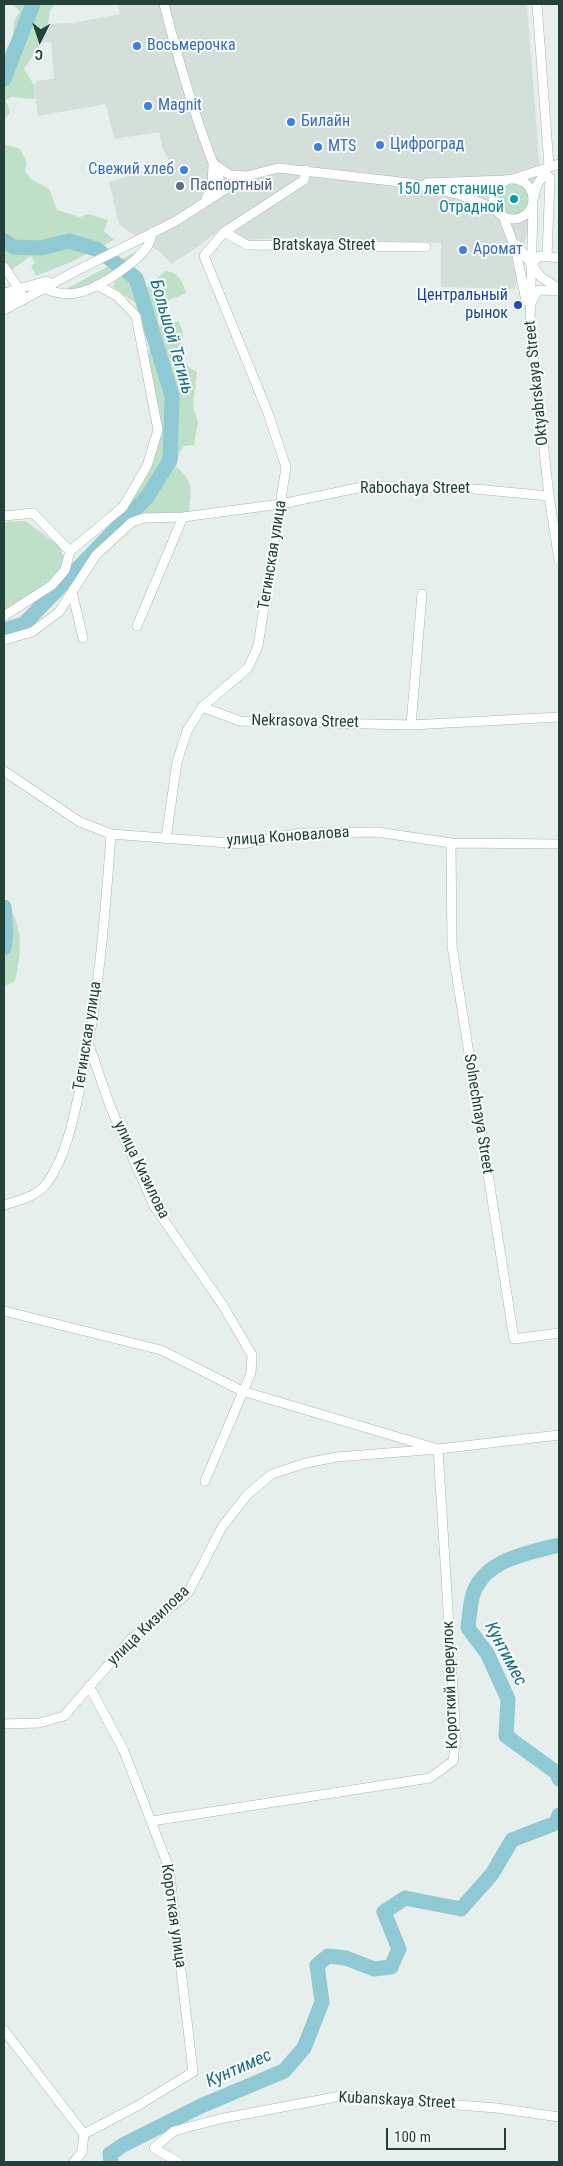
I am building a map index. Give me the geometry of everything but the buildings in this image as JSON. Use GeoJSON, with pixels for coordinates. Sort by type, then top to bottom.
{"type":"FeatureCollection","features":[{"type":"Feature","properties":{"kind":"street"},"geometry":{"type":"LineString","coordinates":[[164,4],[181,71],[212,164],[224,190]]}},
{"type":"Feature","properties":{"kind":"street"},"geometry":{"type":"LineString","coordinates":[[537,4],[549,166]]}},
{"type":"Feature","properties":{"kind":"street"},"geometry":{"type":"LineString","coordinates":[[212,164],[230,175],[251,175]]}},
{"type":"Feature","properties":{"kind":"street"},"geometry":{"type":"LineString","coordinates":[[205,202],[212,184],[212,164]]}},
{"type":"Feature","properties":{"kind":"street"},"geometry":{"type":"LineString","coordinates":[[530,324],[512,239],[503,216],[496,208],[493,199],[494,192],[497,186],[510,179],[559,164]]}},
{"type":"Feature","properties":{"kind":"street","name":"Oktyabrskaya Street"},"geometry":{"type":"LineString","coordinates":[[549,166],[537,185],[533,202],[530,324],[549,496],[557,526],[559,560]]}},
{"type":"Feature","properties":{"kind":"street"},"geometry":{"type":"LineString","coordinates":[[4,310],[43,288],[176,221],[251,175],[278,168],[409,182],[510,179],[525,182],[533,193],[533,202],[525,216],[513,219],[503,216]]}},
{"type":"Feature","properties":{"kind":"street"},"geometry":{"type":"LineString","coordinates":[[224,232],[304,180],[306,170]]}},
{"type":"Feature","properties":{"kind":"street"},"geometry":{"type":"LineString","coordinates":[[547,257],[550,178]]}},
{"type":"Feature","properties":{"kind":"street"},"geometry":{"type":"LineString","coordinates":[[409,182],[458,194],[496,208]]}},
{"type":"Feature","properties":{"kind":"street"},"geometry":{"type":"LineString","coordinates":[[4,300],[43,288],[59,294],[80,292],[97,285],[134,260],[149,245],[153,232]]}},
{"type":"Feature","properties":{"kind":"street","name":"Bratskaya Street"},"geometry":{"type":"LineString","coordinates":[[224,232],[246,245],[426,247]]}},
{"type":"Feature","properties":{"kind":"street","name":"Тегинская улица"},"geometry":{"type":"LineString","coordinates":[[166,839],[177,762],[187,731],[202,707],[248,668],[258,646],[286,467],[268,413],[204,256],[224,232]]}},
{"type":"Feature","properties":{"kind":"street"},"geometry":{"type":"LineString","coordinates":[[512,239],[541,276],[559,290]]}},
{"type":"Feature","properties":{"kind":"street"},"geometry":{"type":"LineString","coordinates":[[530,264],[540,256],[559,258]]}},
{"type":"Feature","properties":{"kind":"street"},"geometry":{"type":"LineString","coordinates":[[4,267],[20,290]]}},
{"type":"Feature","properties":{"kind":"street"},"geometry":{"type":"LineString","coordinates":[[4,293],[20,290],[74,272]]}},
{"type":"Feature","properties":{"kind":"street"},"geometry":{"type":"LineString","coordinates":[[4,616],[52,585],[65,570],[70,551],[123,507],[147,466],[158,430],[136,316],[117,296],[97,285]]}},
{"type":"Feature","properties":{"kind":"street"},"geometry":{"type":"LineString","coordinates":[[530,311],[532,300],[537,291],[547,289],[559,290]]}},
{"type":"Feature","properties":{"kind":"street","name":"Rabochaya Street"},"geometry":{"type":"LineString","coordinates":[[281,504],[367,486],[475,489],[549,496]]}},
{"type":"Feature","properties":{"kind":"street"},"geometry":{"type":"LineString","coordinates":[[4,640],[32,632],[59,612],[96,555],[132,522],[144,518],[183,517],[281,504]]}},
{"type":"Feature","properties":{"kind":"street"},"geometry":{"type":"LineString","coordinates":[[4,516],[33,513],[70,551]]}},
{"type":"Feature","properties":{"kind":"street"},"geometry":{"type":"LineString","coordinates":[[137,626],[183,517]]}},
{"type":"Feature","properties":{"kind":"street"},"geometry":{"type":"LineString","coordinates":[[72,592],[83,638]]}},
{"type":"Feature","properties":{"kind":"street"},"geometry":{"type":"LineString","coordinates":[[411,725],[422,594]]}},
{"type":"Feature","properties":{"kind":"street","name":"Nekrasova Street"},"geometry":{"type":"LineString","coordinates":[[202,707],[240,720],[411,725],[559,717]]}},
{"type":"Feature","properties":{"kind":"street","name":"улица Коновалова"},"geometry":{"type":"LineString","coordinates":[[4,771],[80,822],[111,834],[242,844],[301,833],[378,832],[451,843],[559,844]]}},
{"type":"Feature","properties":{"kind":"street","name":"Тегинская улица"},"geometry":{"type":"LineString","coordinates":[[4,1205],[30,1197],[46,1184],[61,1156],[75,1113],[88,1045],[104,930],[111,834]]}},
{"type":"Feature","properties":{"kind":"street","name":"Solnechnaya Street"},"geometry":{"type":"LineString","coordinates":[[451,843],[452,946],[514,1339],[559,1333]]}},
{"type":"Feature","properties":{"kind":"street","name":"улица Кизилова"},"geometry":{"type":"LineString","coordinates":[[88,1045],[110,1106],[154,1206],[222,1304],[252,1355],[251,1373],[205,1481]]}},
{"type":"Feature","properties":{"kind":"street","name":"улица Кизилова"},"geometry":{"type":"LineString","coordinates":[[4,1311],[161,1350],[242,1391],[438,1449]]}},
{"type":"Feature","properties":{"kind":"street","name":"улица Кизилова"},"geometry":{"type":"LineString","coordinates":[[4,1724],[39,1723],[64,1716],[130,1640],[188,1592],[222,1527],[248,1494],[272,1474],[306,1463],[338,1457],[438,1449],[559,1435]]}},
{"type":"Feature","properties":{"kind":"street","name":"Короткий переулок"},"geometry":{"type":"LineString","coordinates":[[152,1821],[430,1778],[454,1761],[456,1739],[438,1449]]}},
{"type":"Feature","properties":{"kind":"street","name":"Короткая улица"},"geometry":{"type":"LineString","coordinates":[[84,2134],[139,2106],[193,2072],[169,1868],[124,1751],[89,1686]]}},
{"type":"Feature","properties":{"kind":"street"},"geometry":{"type":"LineString","coordinates":[[4,2030],[84,2134],[82,2152],[74,2162]]}},
{"type":"Feature","properties":{"kind":"street","name":"Kubanskaya Street"},"geometry":{"type":"LineString","coordinates":[[178,2162],[154,2148],[174,2131],[219,2119],[341,2096],[497,2108],[559,2117]]}},
{"type":"Feature","properties":{"kind":"shaded area"},"geometry":{"type":"Polygon","coordinates":[[[118,4],[527,4],[540,172],[515,289],[441,287],[441,243],[289,238],[244,240],[226,225],[199,246],[171,264],[160,252],[119,225],[109,182],[141,172],[173,166],[163,150],[159,132],[114,139],[106,104],[38,116],[34,85],[36,81],[54,79],[51,42],[39,43],[48,24],[73,23],[120,14],[118,4]]]}},
{"type":"Feature","properties":{"kind":"green space"},"geometry":{"type":"Polygon","coordinates":[[[12,4],[56,4],[50,10],[48,24],[38,48],[24,69],[34,85],[35,99],[11,97],[6,100],[10,112],[4,118],[4,54],[13,36],[14,21],[20,11],[12,4]]]}},
{"type":"Feature","properties":{"kind":"green space"},"geometry":{"type":"Polygon","coordinates":[[[4,144],[20,149],[27,163],[25,171],[31,179],[49,189],[57,210],[80,217],[88,214],[108,220],[104,231],[114,240],[71,262],[36,276],[31,266],[35,263],[31,256],[8,272],[4,267],[4,144]]]}},
{"type":"Feature","properties":{"kind":"green space"},"geometry":{"type":"Polygon","coordinates":[[[514,184],[524,189],[529,199],[524,209],[514,214],[504,209],[499,199],[504,189],[514,184]]]}},
{"type":"Feature","properties":{"kind":"green space"},"geometry":{"type":"Polygon","coordinates":[[[137,251],[115,271],[93,284],[73,290],[66,289],[137,251]]]}},
{"type":"Feature","properties":{"kind":"green space"},"geometry":{"type":"Polygon","coordinates":[[[133,271],[147,288],[165,271],[174,273],[181,281],[186,293],[163,303],[158,311],[159,325],[169,325],[178,321],[183,334],[178,347],[184,362],[197,372],[193,406],[198,422],[194,445],[184,446],[179,453],[176,467],[186,476],[191,491],[189,511],[183,517],[132,522],[123,507],[147,466],[158,430],[144,355],[150,350],[135,303],[113,287],[115,281],[133,271]]]}},
{"type":"Feature","properties":{"kind":"green space"},"geometry":{"type":"Polygon","coordinates":[[[25,521],[60,546],[64,560],[58,577],[4,614],[4,522],[25,521]]]}},
{"type":"Feature","properties":{"kind":"green space"},"geometry":{"type":"Polygon","coordinates":[[[4,901],[11,909],[15,918],[20,938],[19,960],[15,981],[5,986],[4,901]]]}},
{"type":"Feature","properties":{"kind":"waterway","name":"Большой Тегинь"},"geometry":{"type":"LineString","coordinates":[[4,79],[33,4]]}},
{"type":"Feature","properties":{"kind":"waterway","name":"Большой Тегинь"},"geometry":{"type":"LineString","coordinates":[[4,241],[14,247],[41,248],[69,241],[96,249],[136,278],[172,396],[170,460],[147,497],[24,624],[4,630]]}},
{"type":"Feature","properties":{"kind":"waterway","name":"Большой Тегинь"},"geometry":{"type":"LineString","coordinates":[[4,907],[6,934],[4,948]]}},
{"type":"Feature","properties":{"kind":"waterway","name":"Кунтимес"},"geometry":{"type":"LineString","coordinates":[[559,1545],[507,1560],[485,1575],[477,1585],[472,1598],[468,1628],[487,1653],[508,1699],[506,1736],[557,1773],[559,1779]]}},
{"type":"Feature","properties":{"kind":"waterway","name":"Кунтимес"},"geometry":{"type":"LineString","coordinates":[[111,2162],[110,2154],[123,2145],[201,2106],[284,2071],[304,2048],[322,2002],[317,1965],[328,1956],[346,1958],[374,1969],[391,1967],[399,1949],[384,1912],[405,1898],[461,1909],[492,1874],[512,1840],[556,1823],[559,1815]]}},
{"type":"Feature","properties":{"kind":"place","name":"Восьмерочка"},"geometry":{"type":"Point","coordinates":[137,46]}},
{"type":"Feature","properties":{"kind":"place","name":"Magnit"},"geometry":{"type":"Point","coordinates":[148,106]}},
{"type":"Feature","properties":{"kind":"place","name":"Билайн"},"geometry":{"type":"Point","coordinates":[291,122]}},
{"type":"Feature","properties":{"kind":"place","name":"Цифроград"},"geometry":{"type":"Point","coordinates":[380,145]}},
{"type":"Feature","properties":{"kind":"place","name":"MTS"},"geometry":{"type":"Point","coordinates":[318,147]}},
{"type":"Feature","properties":{"kind":"place","name":"Свежий хлеб"},"geometry":{"type":"Point","coordinates":[184,170]}},
{"type":"Feature","properties":{"kind":"place","name":"Паспортный"},"geometry":{"type":"Point","coordinates":[180,186]}},
{"type":"Feature","properties":{"kind":"place","name":"150 лет станице Отрадной"},"geometry":{"type":"Point","coordinates":[514,199]}},
{"type":"Feature","properties":{"kind":"place","name":"Аромат"},"geometry":{"type":"Point","coordinates":[463,250]}},
{"type":"Feature","properties":{"kind":"place","name":"Центральный рынок"},"geometry":{"type":"Point","coordinates":[518,305]}}]}
